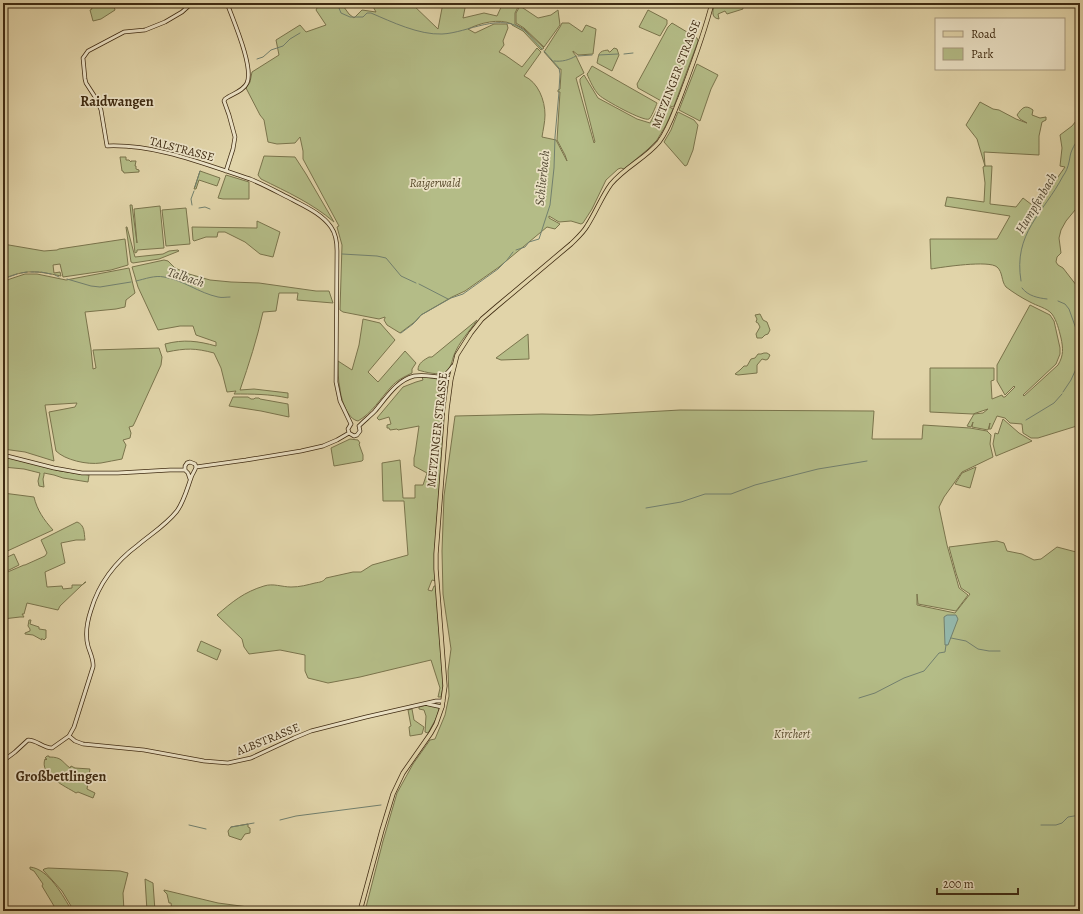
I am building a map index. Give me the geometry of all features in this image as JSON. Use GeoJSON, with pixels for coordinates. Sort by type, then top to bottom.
{"type":"FeatureCollection","features":[{"type":"Feature","properties":{"kind":"main road","name":"METZINGER STRASSE"},"geometry":{"type":"LineString","coordinates":[[360,911],[393,794],[406,769],[434,729],[442,707],[445,686],[436,554],[444,440],[451,378],[457,355],[476,325],[580,236],[612,182],[649,152],[661,140],[675,109],[698,49],[712,3]]}},
{"type":"Feature","properties":{"kind":"street","name":"TALSTRASSE"},"geometry":{"type":"LineString","coordinates":[[192,3],[182,12],[165,22],[145,30],[124,32],[88,51],[83,58],[86,83],[101,110],[107,146],[128,146],[161,151],[250,179],[287,197],[319,215],[327,222],[334,232],[337,251],[336,382],[340,401],[355,424]]}},
{"type":"Feature","properties":{"kind":"street"},"geometry":{"type":"LineString","coordinates":[[226,171],[235,137],[230,114],[224,101],[245,87],[249,73],[248,62],[228,3]]}},
{"type":"Feature","properties":{"kind":"street"},"geometry":{"type":"LineString","coordinates":[[436,376],[445,375],[453,366]]}},
{"type":"Feature","properties":{"kind":"street"},"geometry":{"type":"LineString","coordinates":[[349,433],[348,427],[373,413],[399,383],[413,376],[422,375],[451,378]]}},
{"type":"Feature","properties":{"kind":"street"},"geometry":{"type":"LineString","coordinates":[[196,467],[246,460],[323,446],[349,433],[352,435],[360,432],[355,424]]}},
{"type":"Feature","properties":{"kind":"street"},"geometry":{"type":"LineString","coordinates":[[3,455],[54,468],[82,473],[124,473],[170,470],[193,473]]}},
{"type":"Feature","properties":{"kind":"street"},"geometry":{"type":"LineString","coordinates":[[170,470],[185,466],[190,462],[195,464],[196,467]]}},
{"type":"Feature","properties":{"kind":"street"},"geometry":{"type":"LineString","coordinates":[[185,466],[186,472],[190,479]]}},
{"type":"Feature","properties":{"kind":"street"},"geometry":{"type":"LineString","coordinates":[[3,761],[18,750],[28,740],[50,749],[54,748],[69,736],[73,730],[92,670],[93,662],[88,646],[87,629],[91,610],[99,589],[109,573],[123,557],[164,524],[176,511],[185,496],[190,479],[196,467]]}},
{"type":"Feature","properties":{"kind":"street","name":"ALBSTRASSE"},"geometry":{"type":"LineString","coordinates":[[69,736],[83,744],[144,750],[204,761],[228,763],[251,758],[294,738],[311,732],[374,715],[436,701],[443,701]]}},
{"type":"Feature","properties":{"kind":"street","name":"ALBSTRASSE"},"geometry":{"type":"LineString","coordinates":[[426,704],[442,707]]}},
{"type":"Feature","properties":{"kind":"green space"},"geometry":{"type":"Polygon","coordinates":[[[90,3],[113,3],[115,10],[101,19],[93,21],[90,3]]]}},
{"type":"Feature","properties":{"kind":"green space","name":"Raigerwald"},"geometry":{"type":"Polygon","coordinates":[[[316,3],[341,3],[354,18],[362,10],[376,12],[371,3],[411,3],[438,29],[443,3],[466,3],[463,18],[484,13],[497,16],[503,3],[517,3],[519,5],[515,13],[515,24],[524,29],[544,48],[541,50],[523,31],[507,22],[490,22],[468,29],[475,33],[494,24],[507,24],[508,28],[503,41],[504,45],[499,52],[522,67],[537,48],[541,52],[524,76],[537,87],[544,103],[545,115],[542,137],[556,140],[567,161],[557,140],[560,92],[558,92],[558,90],[560,89],[561,69],[559,69],[544,52],[562,23],[569,23],[582,32],[586,25],[596,29],[593,54],[578,55],[573,51],[584,73],[576,78],[594,143],[580,82],[580,79],[584,75],[598,98],[637,119],[650,123],[660,104],[662,103],[673,109],[657,140],[624,169],[618,169],[606,180],[592,209],[583,223],[581,224],[571,221],[559,222],[549,216],[549,218],[560,224],[555,229],[547,227],[499,267],[465,291],[421,315],[416,321],[400,333],[387,325],[384,320],[385,317],[379,319],[343,312],[340,310],[342,245],[337,227],[339,226],[303,159],[300,137],[295,143],[277,144],[268,142],[264,120],[246,88],[250,82],[252,72],[279,55],[276,40],[300,25],[306,32],[326,25],[316,10],[318,6],[316,3]]]}},
{"type":"Feature","properties":{"kind":"green space"},"geometry":{"type":"Polygon","coordinates":[[[715,3],[742,3],[743,9],[727,14],[725,11],[718,14],[719,19],[713,15],[715,3]]]}},
{"type":"Feature","properties":{"kind":"green space"},"geometry":{"type":"Polygon","coordinates":[[[520,6],[538,18],[551,15],[558,10],[560,25],[544,47],[524,28],[516,23],[516,13],[520,6]]]}},
{"type":"Feature","properties":{"kind":"green space"},"geometry":{"type":"Polygon","coordinates":[[[648,10],[667,20],[667,24],[660,36],[639,27],[648,10]]]}},
{"type":"Feature","properties":{"kind":"green space"},"geometry":{"type":"Polygon","coordinates":[[[672,23],[697,38],[698,41],[674,106],[672,107],[638,88],[637,84],[668,27],[672,23]]]}},
{"type":"Feature","properties":{"kind":"green space"},"geometry":{"type":"Polygon","coordinates":[[[614,48],[617,49],[619,55],[612,71],[597,63],[601,52],[608,50],[610,52],[614,48]]]}},
{"type":"Feature","properties":{"kind":"green space"},"geometry":{"type":"Polygon","coordinates":[[[697,64],[718,75],[711,89],[700,121],[679,110],[697,64]]]}},
{"type":"Feature","properties":{"kind":"green space"},"geometry":{"type":"Polygon","coordinates":[[[592,66],[657,103],[650,118],[646,119],[632,114],[602,98],[594,88],[587,74],[592,66]]]}},
{"type":"Feature","properties":{"kind":"green space"},"geometry":{"type":"Polygon","coordinates":[[[980,102],[1027,123],[1020,119],[1017,115],[1020,110],[1026,107],[1033,110],[1032,115],[1040,118],[1046,117],[1046,120],[1042,122],[1039,136],[1039,155],[984,152],[985,166],[977,139],[966,125],[980,102]]]}},
{"type":"Feature","properties":{"kind":"green space"},"geometry":{"type":"Polygon","coordinates":[[[678,112],[694,120],[698,125],[693,150],[687,165],[685,166],[664,142],[671,130],[678,112]]]}},
{"type":"Feature","properties":{"kind":"green space"},"geometry":{"type":"Polygon","coordinates":[[[1080,116],[1080,204],[1066,221],[1061,230],[1059,238],[1061,253],[1057,257],[1056,262],[1063,268],[1080,290],[1080,425],[1038,438],[1031,438],[1023,433],[1022,424],[1010,423],[1005,418],[997,416],[991,429],[989,429],[990,423],[988,430],[972,427],[973,422],[971,427],[967,426],[974,414],[983,413],[988,409],[973,414],[930,412],[930,368],[994,368],[994,380],[991,381],[992,399],[1002,395],[1005,397],[1015,387],[1014,386],[1005,395],[997,381],[997,365],[1030,305],[1050,315],[1054,321],[1060,354],[1056,364],[1023,395],[1024,396],[1058,365],[1062,355],[1063,348],[1061,338],[1057,323],[1052,314],[1006,287],[997,267],[985,264],[976,264],[931,269],[930,239],[997,239],[1010,216],[945,206],[947,197],[984,202],[985,183],[983,167],[992,166],[990,204],[1016,207],[1023,198],[1036,208],[1065,167],[1060,166],[1062,148],[1060,135],[1072,126],[1080,116]]]}},
{"type":"Feature","properties":{"kind":"green space"},"geometry":{"type":"Polygon","coordinates":[[[264,156],[295,157],[334,222],[308,203],[261,179],[258,175],[264,156]]]}},
{"type":"Feature","properties":{"kind":"green space"},"geometry":{"type":"Polygon","coordinates":[[[120,157],[126,157],[126,160],[131,162],[136,161],[135,166],[139,172],[124,173],[122,171],[120,157]]]}},
{"type":"Feature","properties":{"kind":"green space"},"geometry":{"type":"Polygon","coordinates":[[[200,171],[220,178],[217,186],[199,180],[196,189],[194,189],[200,171]]]}},
{"type":"Feature","properties":{"kind":"green space"},"geometry":{"type":"Polygon","coordinates":[[[226,175],[249,182],[249,199],[218,198],[226,175]]]}},
{"type":"Feature","properties":{"kind":"green space"},"geometry":{"type":"Polygon","coordinates":[[[130,205],[132,205],[137,243],[134,209],[160,206],[164,248],[137,250],[135,253],[130,205]]]}},
{"type":"Feature","properties":{"kind":"green space"},"geometry":{"type":"Polygon","coordinates":[[[186,208],[190,244],[166,246],[162,210],[186,208]]]}},
{"type":"Feature","properties":{"kind":"green space"},"geometry":{"type":"Polygon","coordinates":[[[257,221],[280,232],[273,257],[260,254],[245,242],[225,232],[218,232],[217,237],[206,237],[193,240],[192,227],[257,228],[257,221]]]}},
{"type":"Feature","properties":{"kind":"green space"},"geometry":{"type":"Polygon","coordinates":[[[126,227],[135,257],[163,254],[169,251],[179,251],[159,259],[133,263],[131,262],[126,227]]]}},
{"type":"Feature","properties":{"kind":"green space"},"geometry":{"type":"Polygon","coordinates":[[[125,239],[128,265],[111,270],[63,277],[60,264],[53,265],[54,273],[60,272],[61,276],[45,273],[25,272],[3,279],[3,244],[44,251],[125,239]]]}},
{"type":"Feature","properties":{"kind":"green space"},"geometry":{"type":"Polygon","coordinates":[[[164,260],[168,261],[175,268],[210,280],[259,283],[316,291],[329,291],[333,303],[297,300],[298,293],[279,293],[276,311],[263,312],[253,351],[240,390],[254,389],[288,393],[288,398],[268,395],[234,394],[236,391],[227,392],[221,368],[214,353],[190,349],[167,352],[165,344],[172,342],[191,341],[216,346],[216,342],[196,335],[193,326],[180,326],[158,330],[138,287],[132,267],[164,260]]]}},
{"type":"Feature","properties":{"kind":"green space"},"geometry":{"type":"Polygon","coordinates":[[[129,268],[135,293],[126,300],[125,307],[85,312],[93,369],[96,368],[93,350],[159,348],[162,357],[161,365],[135,422],[133,426],[129,427],[131,433],[130,438],[123,440],[126,445],[122,459],[101,463],[89,463],[65,457],[56,451],[49,412],[75,407],[77,403],[45,405],[54,461],[25,452],[3,449],[3,282],[25,274],[37,274],[66,280],[129,268]]]}},
{"type":"Feature","properties":{"kind":"green space"},"geometry":{"type":"Polygon","coordinates":[[[760,314],[763,320],[767,322],[770,330],[768,334],[762,338],[757,338],[756,334],[760,327],[756,322],[757,319],[755,315],[760,314]]]}},
{"type":"Feature","properties":{"kind":"green space"},"geometry":{"type":"Polygon","coordinates":[[[363,319],[380,323],[395,340],[368,372],[378,382],[405,351],[416,363],[412,369],[412,373],[396,382],[372,410],[358,421],[351,417],[343,403],[339,382],[338,361],[352,370],[359,345],[363,319]]]}},
{"type":"Feature","properties":{"kind":"green space"},"geometry":{"type":"Polygon","coordinates":[[[477,320],[459,346],[448,371],[436,374],[418,370],[419,365],[422,362],[429,357],[432,357],[477,320]]]}},
{"type":"Feature","properties":{"kind":"green space"},"geometry":{"type":"Polygon","coordinates":[[[528,334],[529,359],[501,360],[496,358],[528,334]]]}},
{"type":"Feature","properties":{"kind":"green space"},"geometry":{"type":"Polygon","coordinates":[[[764,353],[770,355],[768,359],[762,359],[757,365],[757,373],[735,374],[744,366],[747,366],[751,359],[755,358],[758,354],[764,353]]]}},
{"type":"Feature","properties":{"kind":"green space"},"geometry":{"type":"Polygon","coordinates":[[[422,377],[445,381],[447,384],[435,550],[436,581],[432,580],[428,590],[432,591],[434,586],[436,586],[443,672],[441,697],[438,697],[440,688],[431,660],[328,683],[308,678],[305,671],[305,655],[280,650],[249,654],[244,647],[242,639],[217,615],[250,591],[267,585],[297,587],[321,582],[326,578],[353,572],[361,572],[372,565],[408,555],[404,501],[383,501],[382,463],[400,460],[403,498],[415,498],[415,485],[423,485],[427,473],[414,466],[419,426],[390,430],[387,428],[387,425],[391,424],[389,417],[379,420],[377,418],[403,387],[423,380],[422,377]]]}},
{"type":"Feature","properties":{"kind":"green space"},"geometry":{"type":"Polygon","coordinates":[[[233,397],[248,397],[251,399],[259,398],[288,404],[289,417],[229,406],[233,397]]]}},
{"type":"Feature","properties":{"kind":"green space","name":"Kirchert"},"geometry":{"type":"Polygon","coordinates":[[[680,410],[874,411],[872,439],[922,439],[923,425],[970,428],[987,431],[991,435],[990,444],[993,457],[962,472],[944,497],[939,507],[947,545],[959,588],[968,595],[956,611],[918,604],[917,594],[917,605],[955,613],[970,594],[961,588],[949,547],[997,541],[1004,543],[1007,551],[1022,554],[1034,560],[1041,559],[1057,547],[1080,553],[1080,911],[365,911],[397,793],[413,764],[430,740],[435,739],[445,715],[449,696],[448,671],[451,649],[443,594],[442,551],[444,496],[455,416],[542,414],[591,415],[680,410]]]}},
{"type":"Feature","properties":{"kind":"green space"},"geometry":{"type":"Polygon","coordinates":[[[1003,419],[1019,433],[1032,441],[996,456],[993,444],[995,433],[998,434],[1003,419]]]}},
{"type":"Feature","properties":{"kind":"green space"},"geometry":{"type":"Polygon","coordinates":[[[350,439],[358,440],[360,443],[363,460],[334,466],[331,448],[350,439]]]}},
{"type":"Feature","properties":{"kind":"green space"},"geometry":{"type":"Polygon","coordinates":[[[3,456],[60,471],[89,475],[88,482],[44,473],[44,487],[39,486],[38,481],[40,473],[24,469],[3,467],[3,456]]]}},
{"type":"Feature","properties":{"kind":"green space"},"geometry":{"type":"Polygon","coordinates":[[[976,467],[970,488],[955,484],[962,473],[976,467]]]}},
{"type":"Feature","properties":{"kind":"green space"},"geometry":{"type":"Polygon","coordinates":[[[3,493],[34,497],[41,515],[53,530],[3,553],[3,493]]]}},
{"type":"Feature","properties":{"kind":"green space"},"geometry":{"type":"Polygon","coordinates":[[[77,522],[83,527],[85,540],[61,543],[65,563],[45,572],[47,587],[62,586],[63,589],[72,588],[72,585],[82,585],[60,606],[58,610],[27,603],[24,614],[22,614],[24,617],[3,619],[3,574],[45,556],[47,553],[41,540],[77,522]]]}},
{"type":"Feature","properties":{"kind":"green space"},"geometry":{"type":"Polygon","coordinates":[[[14,554],[19,565],[3,573],[3,559],[14,554]]]}},
{"type":"Feature","properties":{"kind":"green space"},"geometry":{"type":"Polygon","coordinates":[[[29,620],[31,620],[30,624],[39,627],[39,629],[46,630],[46,638],[44,640],[33,635],[25,634],[30,631],[28,626],[29,620]]]}},
{"type":"Feature","properties":{"kind":"green space"},"geometry":{"type":"Polygon","coordinates":[[[201,641],[221,650],[217,660],[197,651],[201,641]]]}},
{"type":"Feature","properties":{"kind":"green space"},"geometry":{"type":"Polygon","coordinates":[[[427,705],[437,706],[439,709],[437,717],[428,733],[425,732],[426,716],[424,710],[419,709],[419,707],[427,705]]]}},
{"type":"Feature","properties":{"kind":"green space"},"geometry":{"type":"Polygon","coordinates":[[[412,709],[414,720],[424,727],[422,734],[410,736],[409,727],[411,726],[408,710],[412,709]]]}},
{"type":"Feature","properties":{"kind":"green space"},"geometry":{"type":"Polygon","coordinates":[[[47,756],[61,760],[70,768],[71,766],[75,768],[90,769],[87,789],[95,793],[93,798],[78,792],[76,793],[49,775],[44,765],[45,759],[47,759],[45,758],[47,756]]]}},
{"type":"Feature","properties":{"kind":"green space"},"geometry":{"type":"Polygon","coordinates":[[[248,824],[250,833],[245,834],[241,840],[229,836],[228,831],[231,827],[248,824]]]}},
{"type":"Feature","properties":{"kind":"green space"},"geometry":{"type":"Polygon","coordinates":[[[30,867],[43,873],[55,884],[72,911],[57,911],[42,886],[43,884],[34,871],[30,869],[30,867]]]}},
{"type":"Feature","properties":{"kind":"green space"},"geometry":{"type":"Polygon","coordinates":[[[48,868],[120,871],[128,873],[123,893],[124,911],[74,911],[62,891],[43,870],[48,868]]]}},
{"type":"Feature","properties":{"kind":"green space"},"geometry":{"type":"Polygon","coordinates":[[[145,879],[153,883],[155,911],[147,911],[145,879]]]}},
{"type":"Feature","properties":{"kind":"green space"},"geometry":{"type":"Polygon","coordinates":[[[164,890],[218,903],[276,911],[172,911],[171,903],[169,903],[167,894],[164,890]]]}},
{"type":"Feature","properties":{"kind":"water"},"geometry":{"type":"Polygon","coordinates":[[[947,615],[956,615],[958,619],[948,645],[945,645],[944,617],[947,615]]]}},
{"type":"Feature","properties":{"kind":"waterway","name":"Schlierbach"},"geometry":{"type":"LineString","coordinates":[[337,3],[341,13],[350,17],[363,17],[367,13],[371,13],[406,27],[433,34],[452,33],[495,23],[516,25],[525,31],[542,49]]}},
{"type":"Feature","properties":{"kind":"waterway"},"geometry":{"type":"LineString","coordinates":[[257,59],[263,57],[271,50],[283,46],[290,39],[300,33]]}},
{"type":"Feature","properties":{"kind":"waterway","name":"Schlierbach"},"geometry":{"type":"LineString","coordinates":[[544,51],[559,68],[559,90]]}},
{"type":"Feature","properties":{"kind":"waterway"},"geometry":{"type":"LineString","coordinates":[[624,54],[633,53]]}},
{"type":"Feature","properties":{"kind":"waterway"},"geometry":{"type":"LineString","coordinates":[[599,55],[618,54]]}},
{"type":"Feature","properties":{"kind":"waterway"},"geometry":{"type":"LineString","coordinates":[[578,56],[592,55]]}},
{"type":"Feature","properties":{"kind":"waterway"},"geometry":{"type":"LineString","coordinates":[[554,61],[571,59],[576,56]]}},
{"type":"Feature","properties":{"kind":"waterway","name":"Schlierbach"},"geometry":{"type":"LineString","coordinates":[[516,250],[525,247],[529,242],[539,239],[550,205],[559,92]]}},
{"type":"Feature","properties":{"kind":"waterway","name":"Humpfenbach"},"geometry":{"type":"LineString","coordinates":[[1021,281],[1021,250],[1026,237],[1039,213],[1065,173],[1071,152],[1080,137]]}},
{"type":"Feature","properties":{"kind":"waterway"},"geometry":{"type":"LineString","coordinates":[[195,187],[200,171]]}},
{"type":"Feature","properties":{"kind":"waterway"},"geometry":{"type":"LineString","coordinates":[[192,205],[191,199],[194,191]]}},
{"type":"Feature","properties":{"kind":"waterway"},"geometry":{"type":"LineString","coordinates":[[199,208],[205,207],[210,209]]}},
{"type":"Feature","properties":{"kind":"waterway","name":"Schlierbach"},"geometry":{"type":"LineString","coordinates":[[401,333],[413,324],[421,315],[451,298],[463,294],[498,269],[513,252]]}},
{"type":"Feature","properties":{"kind":"waterway"},"geometry":{"type":"LineString","coordinates":[[342,254],[386,258],[401,276],[416,283]]}},
{"type":"Feature","properties":{"kind":"waterway","name":"Talbach"},"geometry":{"type":"LineString","coordinates":[[21,273],[27,272]]}},
{"type":"Feature","properties":{"kind":"waterway","name":"Talbach"},"geometry":{"type":"LineString","coordinates":[[41,272],[51,274]]}},
{"type":"Feature","properties":{"kind":"waterway","name":"Talbach"},"geometry":{"type":"LineString","coordinates":[[3,279],[17,274]]}},
{"type":"Feature","properties":{"kind":"waterway","name":"Talbach"},"geometry":{"type":"LineString","coordinates":[[55,275],[59,277]]}},
{"type":"Feature","properties":{"kind":"waterway","name":"Talbach"},"geometry":{"type":"LineString","coordinates":[[136,281],[154,277],[164,277],[178,281],[204,293],[220,297],[230,297]]}},
{"type":"Feature","properties":{"kind":"waterway","name":"Talbach"},"geometry":{"type":"LineString","coordinates":[[67,279],[100,287],[131,282]]}},
{"type":"Feature","properties":{"kind":"waterway"},"geometry":{"type":"LineString","coordinates":[[419,284],[448,299]]}},
{"type":"Feature","properties":{"kind":"waterway","name":"Humpfenbach"},"geometry":{"type":"LineString","coordinates":[[1022,288],[1030,295],[1047,299]]}},
{"type":"Feature","properties":{"kind":"waterway","name":"Humpfenbach"},"geometry":{"type":"LineString","coordinates":[[1058,301],[1065,304],[1069,309],[1080,340]]}},
{"type":"Feature","properties":{"kind":"waterway","name":"Humpfenbach"},"geometry":{"type":"LineString","coordinates":[[1063,392],[1071,380],[1080,360]]}},
{"type":"Feature","properties":{"kind":"waterway","name":"Humpfenbach"},"geometry":{"type":"LineString","coordinates":[[1026,420],[1054,403],[1062,394]]}},
{"type":"Feature","properties":{"kind":"waterway"},"geometry":{"type":"LineString","coordinates":[[646,508],[681,502],[705,494],[731,494],[755,485],[818,469],[867,461]]}},
{"type":"Feature","properties":{"kind":"waterway"},"geometry":{"type":"LineString","coordinates":[[951,638],[966,641],[978,649],[1000,651]]}},
{"type":"Feature","properties":{"kind":"waterway"},"geometry":{"type":"LineString","coordinates":[[859,698],[875,693],[904,678],[924,671],[939,653],[945,652],[946,645]]}},
{"type":"Feature","properties":{"kind":"waterway"},"geometry":{"type":"LineString","coordinates":[[280,820],[296,816],[381,805]]}},
{"type":"Feature","properties":{"kind":"waterway"},"geometry":{"type":"LineString","coordinates":[[1041,825],[1056,825],[1062,823],[1068,817],[1080,815]]}},
{"type":"Feature","properties":{"kind":"waterway"},"geometry":{"type":"LineString","coordinates":[[231,827],[254,823]]}},
{"type":"Feature","properties":{"kind":"waterway"},"geometry":{"type":"LineString","coordinates":[[189,825],[206,829]]}},
{"type":"Feature","properties":{"kind":"district","name":"Raidwangen"},"geometry":{"type":"Point","coordinates":[117,101]}},
{"type":"Feature","properties":{"kind":"district","name":"Großbettlingen"},"geometry":{"type":"Point","coordinates":[61,776]}}]}
